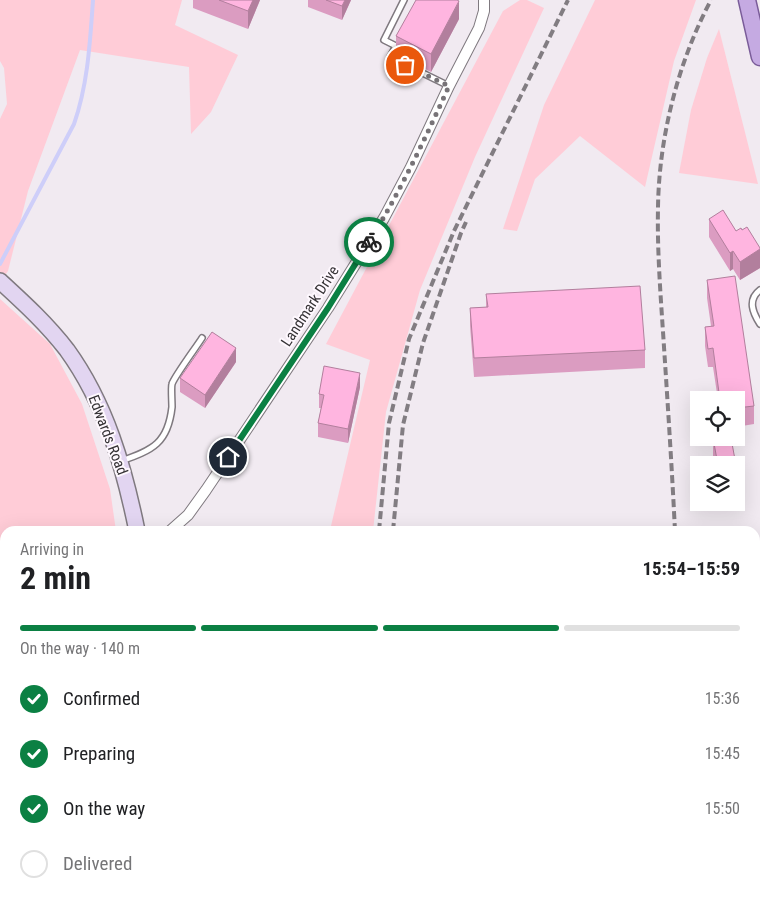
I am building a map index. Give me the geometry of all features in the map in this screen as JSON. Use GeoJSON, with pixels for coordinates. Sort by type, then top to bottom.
{"type":"FeatureCollection","features":[{"type":"Feature","properties":{"kind":"main road"},"geometry":{"type":"LineString","coordinates":[[749,7],[760,58]]}},
{"type":"Feature","properties":{"kind":"main road","name":"Edwards Road"},"geometry":{"type":"LineString","coordinates":[[0,281],[50,330],[79,368],[104,415],[120,461],[136,526]]}},
{"type":"Feature","properties":{"kind":"street","name":"Landmark Drive"},"geometry":{"type":"LineString","coordinates":[[175,526],[188,514],[206,490],[328,308],[384,218],[411,167],[478,28],[484,11],[484,0]]}},
{"type":"Feature","properties":{"kind":"lane"},"geometry":{"type":"LineString","coordinates":[[404,0],[384,40],[396,46],[390,57],[449,86]]}},
{"type":"Feature","properties":{"kind":"lane"},"geometry":{"type":"LineString","coordinates":[[760,290],[756,293],[752,303],[752,313],[760,324]]}},
{"type":"Feature","properties":{"kind":"lane"},"geometry":{"type":"LineString","coordinates":[[120,461],[142,454],[160,441],[168,431],[172,409],[172,384],[202,338]]}},
{"type":"Feature","properties":{"kind":"shaded area"},"geometry":{"type":"Polygon","coordinates":[[[0,0],[182,0],[175,25],[238,55],[211,112],[191,134],[189,67],[80,50],[28,191],[8,271],[0,282],[0,119],[7,104],[4,68],[0,61],[0,0]]]}},
{"type":"Feature","properties":{"kind":"shaded area"},"geometry":{"type":"Polygon","coordinates":[[[520,0],[527,0],[544,8],[475,157],[420,290],[386,412],[374,526],[331,526],[370,360],[326,344],[503,11],[520,0]]]}},
{"type":"Feature","properties":{"kind":"shaded area"},"geometry":{"type":"Polygon","coordinates":[[[595,0],[696,0],[674,61],[645,187],[580,136],[535,179],[517,231],[503,229],[544,105],[595,0]]]}},
{"type":"Feature","properties":{"kind":"shaded area"},"geometry":{"type":"Polygon","coordinates":[[[719,29],[758,184],[679,173],[691,110],[707,58],[719,29]]]}},
{"type":"Feature","properties":{"kind":"shaded area"},"geometry":{"type":"Polygon","coordinates":[[[0,299],[50,344],[82,404],[110,489],[115,526],[0,526],[0,299]]]}},
{"type":"Feature","properties":{"kind":"building"},"geometry":{"type":"Polygon","coordinates":[[[219,0],[253,0],[248,11],[219,0]]]}},
{"type":"Feature","properties":{"kind":"building"},"geometry":{"type":"Polygon","coordinates":[[[326,0],[345,0],[342,6],[326,0]]]}},
{"type":"Feature","properties":{"kind":"building"},"geometry":{"type":"Polygon","coordinates":[[[416,0],[459,1],[431,54],[396,36],[416,0]]]}},
{"type":"Feature","properties":{"kind":"building"},"geometry":{"type":"Polygon","coordinates":[[[723,210],[736,231],[747,227],[760,248],[740,262],[733,251],[730,253],[709,219],[723,210]]]}},
{"type":"Feature","properties":{"kind":"building"},"geometry":{"type":"Polygon","coordinates":[[[735,276],[754,406],[745,407],[745,391],[719,391],[713,348],[708,349],[705,327],[714,326],[707,280],[735,276]]]}},
{"type":"Feature","properties":{"kind":"building"},"geometry":{"type":"Polygon","coordinates":[[[640,286],[645,350],[474,358],[470,308],[488,307],[486,294],[640,286]]]}},
{"type":"Feature","properties":{"kind":"building"},"geometry":{"type":"Polygon","coordinates":[[[212,332],[236,348],[205,395],[180,378],[212,332]]]}},
{"type":"Feature","properties":{"kind":"building"},"geometry":{"type":"Polygon","coordinates":[[[324,366],[360,373],[348,429],[318,423],[324,395],[319,394],[324,366]]]}},
{"type":"Feature","properties":{"kind":"building"},"geometry":{"type":"Polygon","coordinates":[[[714,446],[732,446],[734,456],[716,456],[714,446]]]}},
{"type":"Feature","properties":{"kind":"waterway"},"geometry":{"type":"LineString","coordinates":[[0,264],[74,124],[85,78],[93,0]]}},
{"type":"Feature","properties":{"kind":"railway"},"geometry":{"type":"LineString","coordinates":[[379,526],[389,423],[409,339],[454,231],[568,0]]}},
{"type":"Feature","properties":{"kind":"railway"},"geometry":{"type":"LineString","coordinates":[[675,526],[659,259],[659,181],[672,100],[689,49],[711,0]]}},
{"type":"Feature","properties":{"kind":"railway"},"geometry":{"type":"LineString","coordinates":[[393,526],[403,425],[423,343],[466,222]]}},
{"type":"Feature","properties":{"kind":"way so far"},"geometry":{"type":"LineString","coordinates":[[369,242],[411,167],[449,86],[405,65]]}},
{"type":"Feature","properties":{"kind":"route"},"geometry":{"type":"LineString","coordinates":[[228,457],[328,308],[369,242]]}}]}
